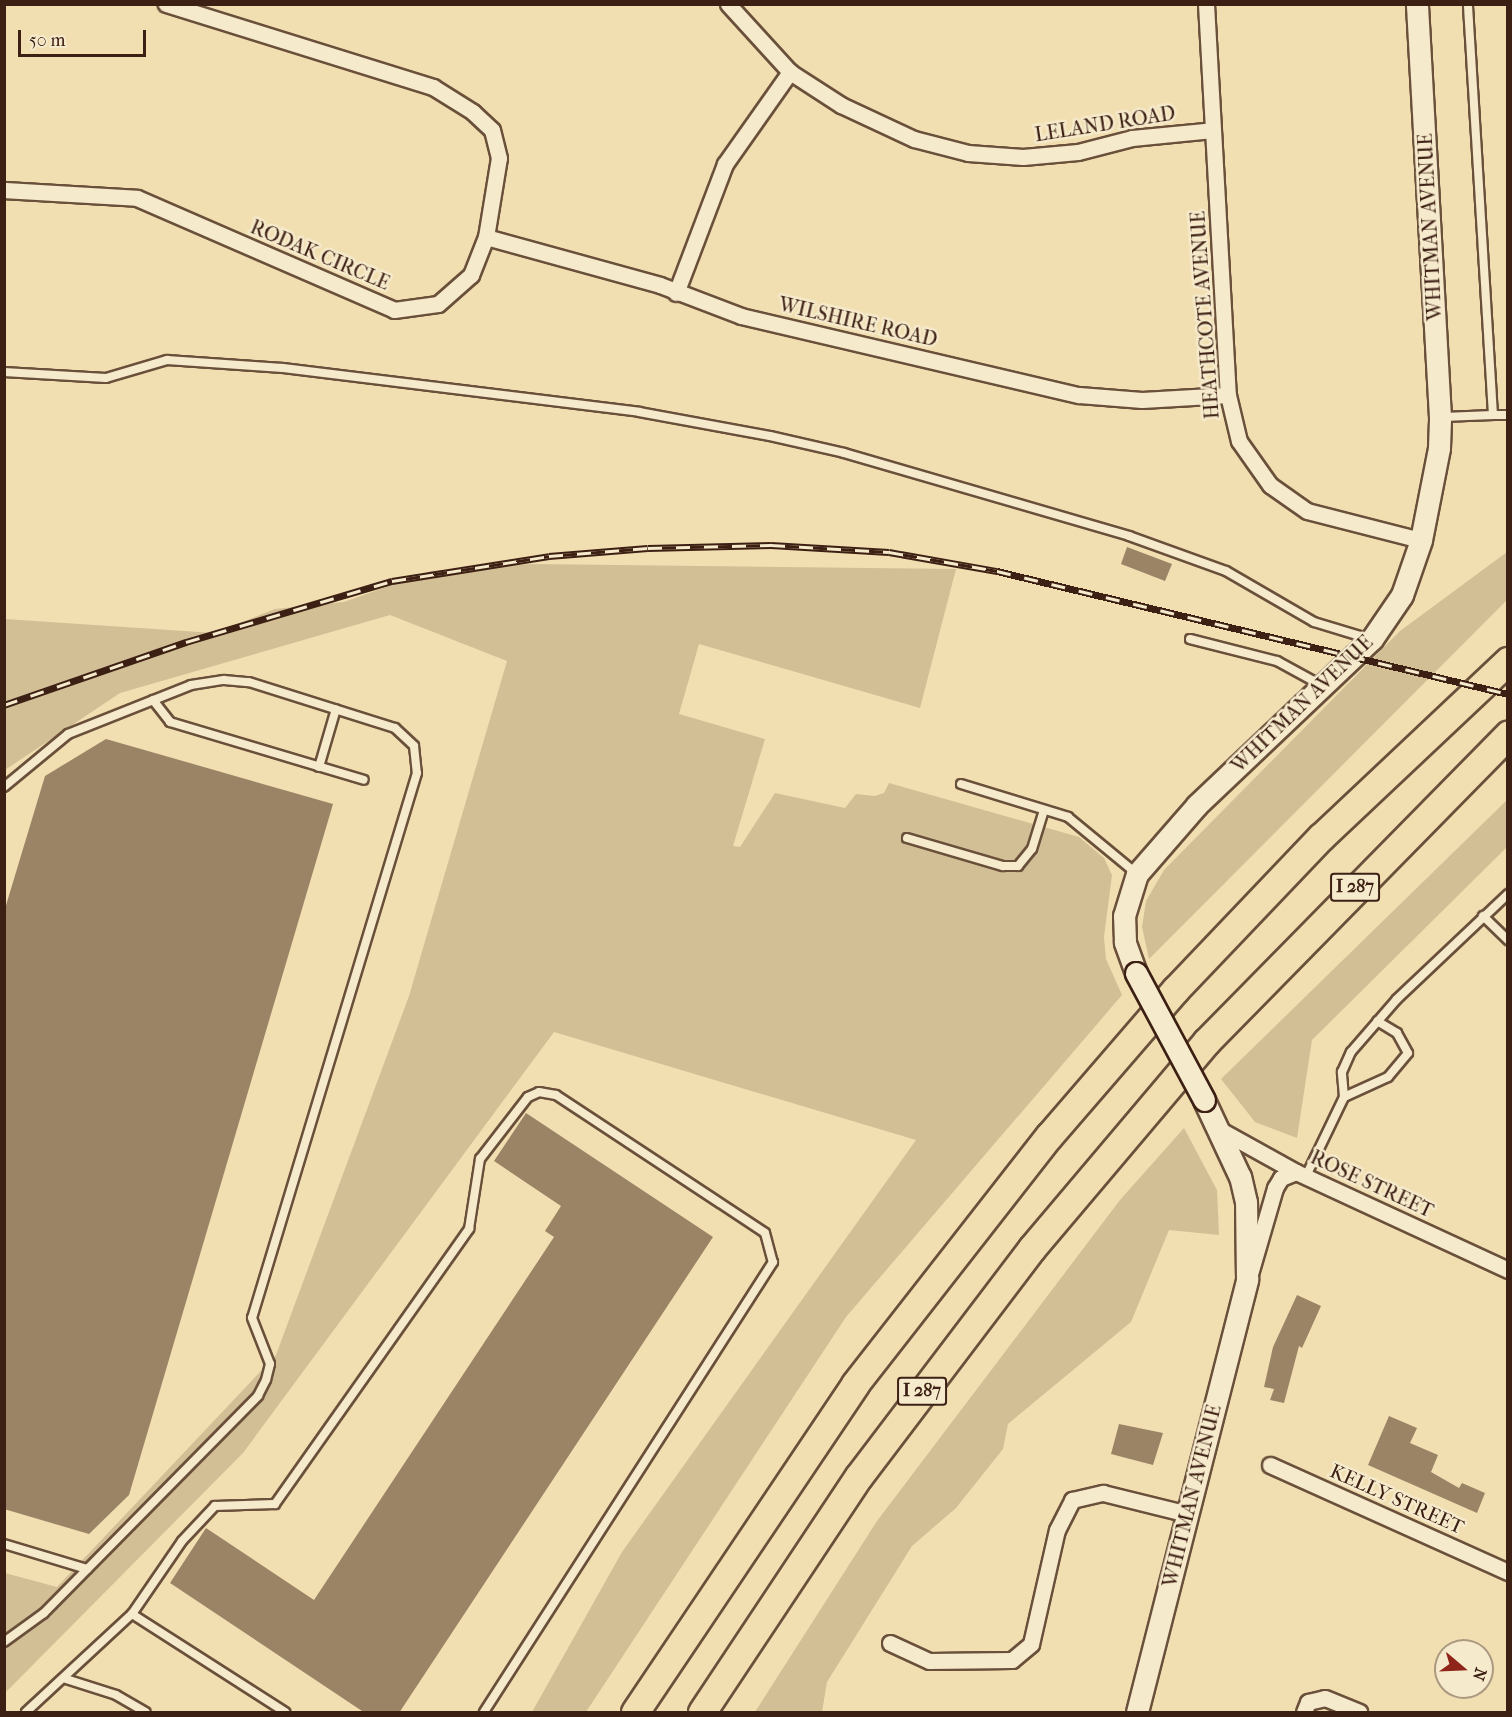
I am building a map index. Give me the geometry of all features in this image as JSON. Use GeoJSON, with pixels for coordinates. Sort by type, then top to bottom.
{"type":"FeatureCollection","features":[{"type":"Feature","properties":{"kind":"highway","name":"I 287"},"geometry":{"type":"LineString","coordinates":[[634,1713],[855,1384],[1049,1136],[1176,989],[1321,837],[1508,661]]}},
{"type":"Feature","properties":{"kind":"highway","name":"I 287"},"geometry":{"type":"LineString","coordinates":[[702,1713],[859,1476],[1032,1248],[1206,1042],[1508,735]]}},
{"type":"Feature","properties":{"kind":"street","name":"RODAK CIRCLE"},"geometry":{"type":"LineString","coordinates":[[4,190],[137,198],[393,310],[420,310],[454,294],[471,275],[486,237],[498,186],[499,144],[473,112],[433,87],[166,4]]}},
{"type":"Feature","properties":{"kind":"street","name":"LELAND ROAD"},"geometry":{"type":"LineString","coordinates":[[728,4],[790,72],[841,105],[914,140],[968,153],[1023,157],[1078,152],[1132,138],[1213,130]]}},
{"type":"Feature","properties":{"kind":"street","name":"HEATHCOTE AVENUE"},"geometry":{"type":"LineString","coordinates":[[1206,4],[1231,419],[1249,459],[1288,500],[1330,520],[1421,540]]}},
{"type":"Feature","properties":{"kind":"street","name":"WHITMAN AVENUE"},"geometry":{"type":"LineString","coordinates":[[1247,1280],[1246,1202],[1234,1156],[1136,973],[1125,942],[1124,916],[1137,874],[1197,805],[1372,639],[1402,595],[1421,540],[1439,448],[1440,417],[1418,4]]}},
{"type":"Feature","properties":{"kind":"street"},"geometry":{"type":"LineString","coordinates":[[676,293],[724,164],[790,72]]}},
{"type":"Feature","properties":{"kind":"street","name":"WILSHIRE ROAD"},"geometry":{"type":"LineString","coordinates":[[486,237],[676,293],[741,316],[1080,395],[1142,400],[1228,395]]}},
{"type":"Feature","properties":{"kind":"street","name":"ROSE STREET"},"geometry":{"type":"LineString","coordinates":[[1222,1131],[1301,1174],[1508,1270]]}},
{"type":"Feature","properties":{"kind":"street","name":"WHITMAN AVENUE"},"geometry":{"type":"LineString","coordinates":[[1137,1713],[1247,1280],[1275,1188],[1281,1178],[1301,1174]]}},
{"type":"Feature","properties":{"kind":"street","name":"KELLY STREET"},"geometry":{"type":"LineString","coordinates":[[1270,1465],[1508,1572]]}},
{"type":"Feature","properties":{"kind":"street"},"geometry":{"type":"LineString","coordinates":[[890,1643],[929,1661],[1012,1660],[1031,1644],[1057,1530],[1072,1500],[1103,1493],[1188,1514]]}},
{"type":"Feature","properties":{"kind":"street"},"geometry":{"type":"LineString","coordinates":[[1306,1707],[1325,1698],[1359,1713]]}},
{"type":"Feature","properties":{"kind":"lane"},"geometry":{"type":"LineString","coordinates":[[1468,4],[1493,415]]}},
{"type":"Feature","properties":{"kind":"lane"},"geometry":{"type":"LineString","coordinates":[[4,372],[106,378],[167,360],[284,369],[639,412],[770,436],[844,453],[1129,536],[1226,571],[1314,622],[1372,639]]}},
{"type":"Feature","properties":{"kind":"lane"},"geometry":{"type":"LineString","coordinates":[[1440,417],[1508,415]]}},
{"type":"Feature","properties":{"kind":"lane"},"geometry":{"type":"LineString","coordinates":[[1190,639],[1277,661],[1322,686]]}},
{"type":"Feature","properties":{"kind":"lane"},"geometry":{"type":"LineString","coordinates":[[4,787],[68,734],[191,685],[224,680],[249,682],[395,728],[414,746],[417,773],[252,1318],[270,1364],[266,1380],[258,1396],[44,1613],[4,1642]]}},
{"type":"Feature","properties":{"kind":"lane"},"geometry":{"type":"LineString","coordinates":[[153,700],[170,722],[364,780]]}},
{"type":"Feature","properties":{"kind":"lane"},"geometry":{"type":"LineString","coordinates":[[319,767],[336,709]]}},
{"type":"Feature","properties":{"kind":"lane"},"geometry":{"type":"LineString","coordinates":[[961,784],[1068,818],[1137,874]]}},
{"type":"Feature","properties":{"kind":"lane"},"geometry":{"type":"LineString","coordinates":[[907,838],[1003,866],[1018,866],[1032,849],[1044,810]]}},
{"type":"Feature","properties":{"kind":"lane"},"geometry":{"type":"LineString","coordinates":[[1301,1174],[1344,1097],[1346,1062],[1377,1021],[1508,894]]}},
{"type":"Feature","properties":{"kind":"lane"},"geometry":{"type":"LineString","coordinates":[[1483,916],[1508,940]]}},
{"type":"Feature","properties":{"kind":"lane"},"geometry":{"type":"LineString","coordinates":[[1344,1097],[1388,1077],[1408,1053],[1397,1033],[1377,1021]]}},
{"type":"Feature","properties":{"kind":"lane"},"geometry":{"type":"LineString","coordinates":[[26,1713],[66,1679],[132,1614],[182,1541],[214,1506],[275,1504],[469,1229],[480,1159],[528,1097],[539,1092],[556,1095],[765,1233],[773,1262],[484,1713]]}},
{"type":"Feature","properties":{"kind":"lane"},"geometry":{"type":"LineString","coordinates":[[4,1544],[87,1569]]}},
{"type":"Feature","properties":{"kind":"lane"},"geometry":{"type":"LineString","coordinates":[[132,1614],[285,1713]]}},
{"type":"Feature","properties":{"kind":"lane"},"geometry":{"type":"LineString","coordinates":[[66,1679],[116,1695],[145,1713]]}},
{"type":"Feature","properties":{"kind":"shaded area"},"geometry":{"type":"Polygon","coordinates":[[[1507,552],[1507,600],[1149,959],[1142,927],[1146,901],[1164,870],[1400,631],[1507,552]]]}},
{"type":"Feature","properties":{"kind":"shaded area"},"geometry":{"type":"Polygon","coordinates":[[[532,564],[956,569],[920,708],[699,644],[679,714],[765,739],[733,846],[740,847],[775,793],[845,808],[856,794],[875,796],[884,793],[889,783],[1079,837],[1104,858],[1112,875],[1104,937],[1106,959],[1122,995],[846,1317],[586,1712],[532,1712],[622,1552],[916,1140],[554,1032],[243,1453],[5,1693],[5,1573],[57,1587],[276,1355],[409,996],[507,661],[390,615],[120,693],[5,770],[5,619],[214,633],[275,609],[344,602],[431,571],[532,564]]]}},
{"type":"Feature","properties":{"kind":"shaded area"},"geometry":{"type":"Polygon","coordinates":[[[1507,800],[1507,847],[1312,1040],[1297,1138],[1255,1122],[1221,1079],[1507,800]]]}},
{"type":"Feature","properties":{"kind":"shaded area"},"geometry":{"type":"Polygon","coordinates":[[[1184,1128],[1217,1190],[1219,1235],[1169,1230],[1131,1322],[1008,1424],[1003,1449],[956,1508],[912,1546],[827,1682],[822,1712],[755,1712],[877,1521],[1120,1200],[1184,1128]]]}},
{"type":"Feature","properties":{"kind":"building"},"geometry":{"type":"Polygon","coordinates":[[[1127,547],[1172,564],[1165,581],[1121,564],[1127,547]]]}},
{"type":"Feature","properties":{"kind":"building"},"geometry":{"type":"Polygon","coordinates":[[[106,739],[333,804],[129,1495],[89,1534],[4,1509],[4,912],[45,776],[106,739]]]}},
{"type":"Feature","properties":{"kind":"building"},"geometry":{"type":"Polygon","coordinates":[[[526,1113],[713,1237],[399,1713],[365,1713],[170,1583],[206,1528],[314,1600],[554,1237],[545,1231],[561,1206],[494,1161],[526,1113]]]}},
{"type":"Feature","properties":{"kind":"building"},"geometry":{"type":"Polygon","coordinates":[[[1297,1295],[1321,1306],[1302,1348],[1299,1346],[1284,1403],[1270,1400],[1274,1389],[1264,1387],[1273,1347],[1297,1295]]]}},
{"type":"Feature","properties":{"kind":"building"},"geometry":{"type":"Polygon","coordinates":[[[1389,1416],[1417,1428],[1410,1443],[1438,1455],[1431,1472],[1459,1488],[1462,1483],[1485,1493],[1477,1513],[1368,1465],[1389,1416]]]}},
{"type":"Feature","properties":{"kind":"building"},"geometry":{"type":"Polygon","coordinates":[[[1119,1424],[1163,1433],[1153,1465],[1111,1454],[1119,1424]]]}},
{"type":"Feature","properties":{"kind":"railway"},"geometry":{"type":"LineString","coordinates":[[4,705],[186,642],[392,581],[549,556],[648,548],[771,545],[889,552],[997,571],[1508,694]]}}]}
